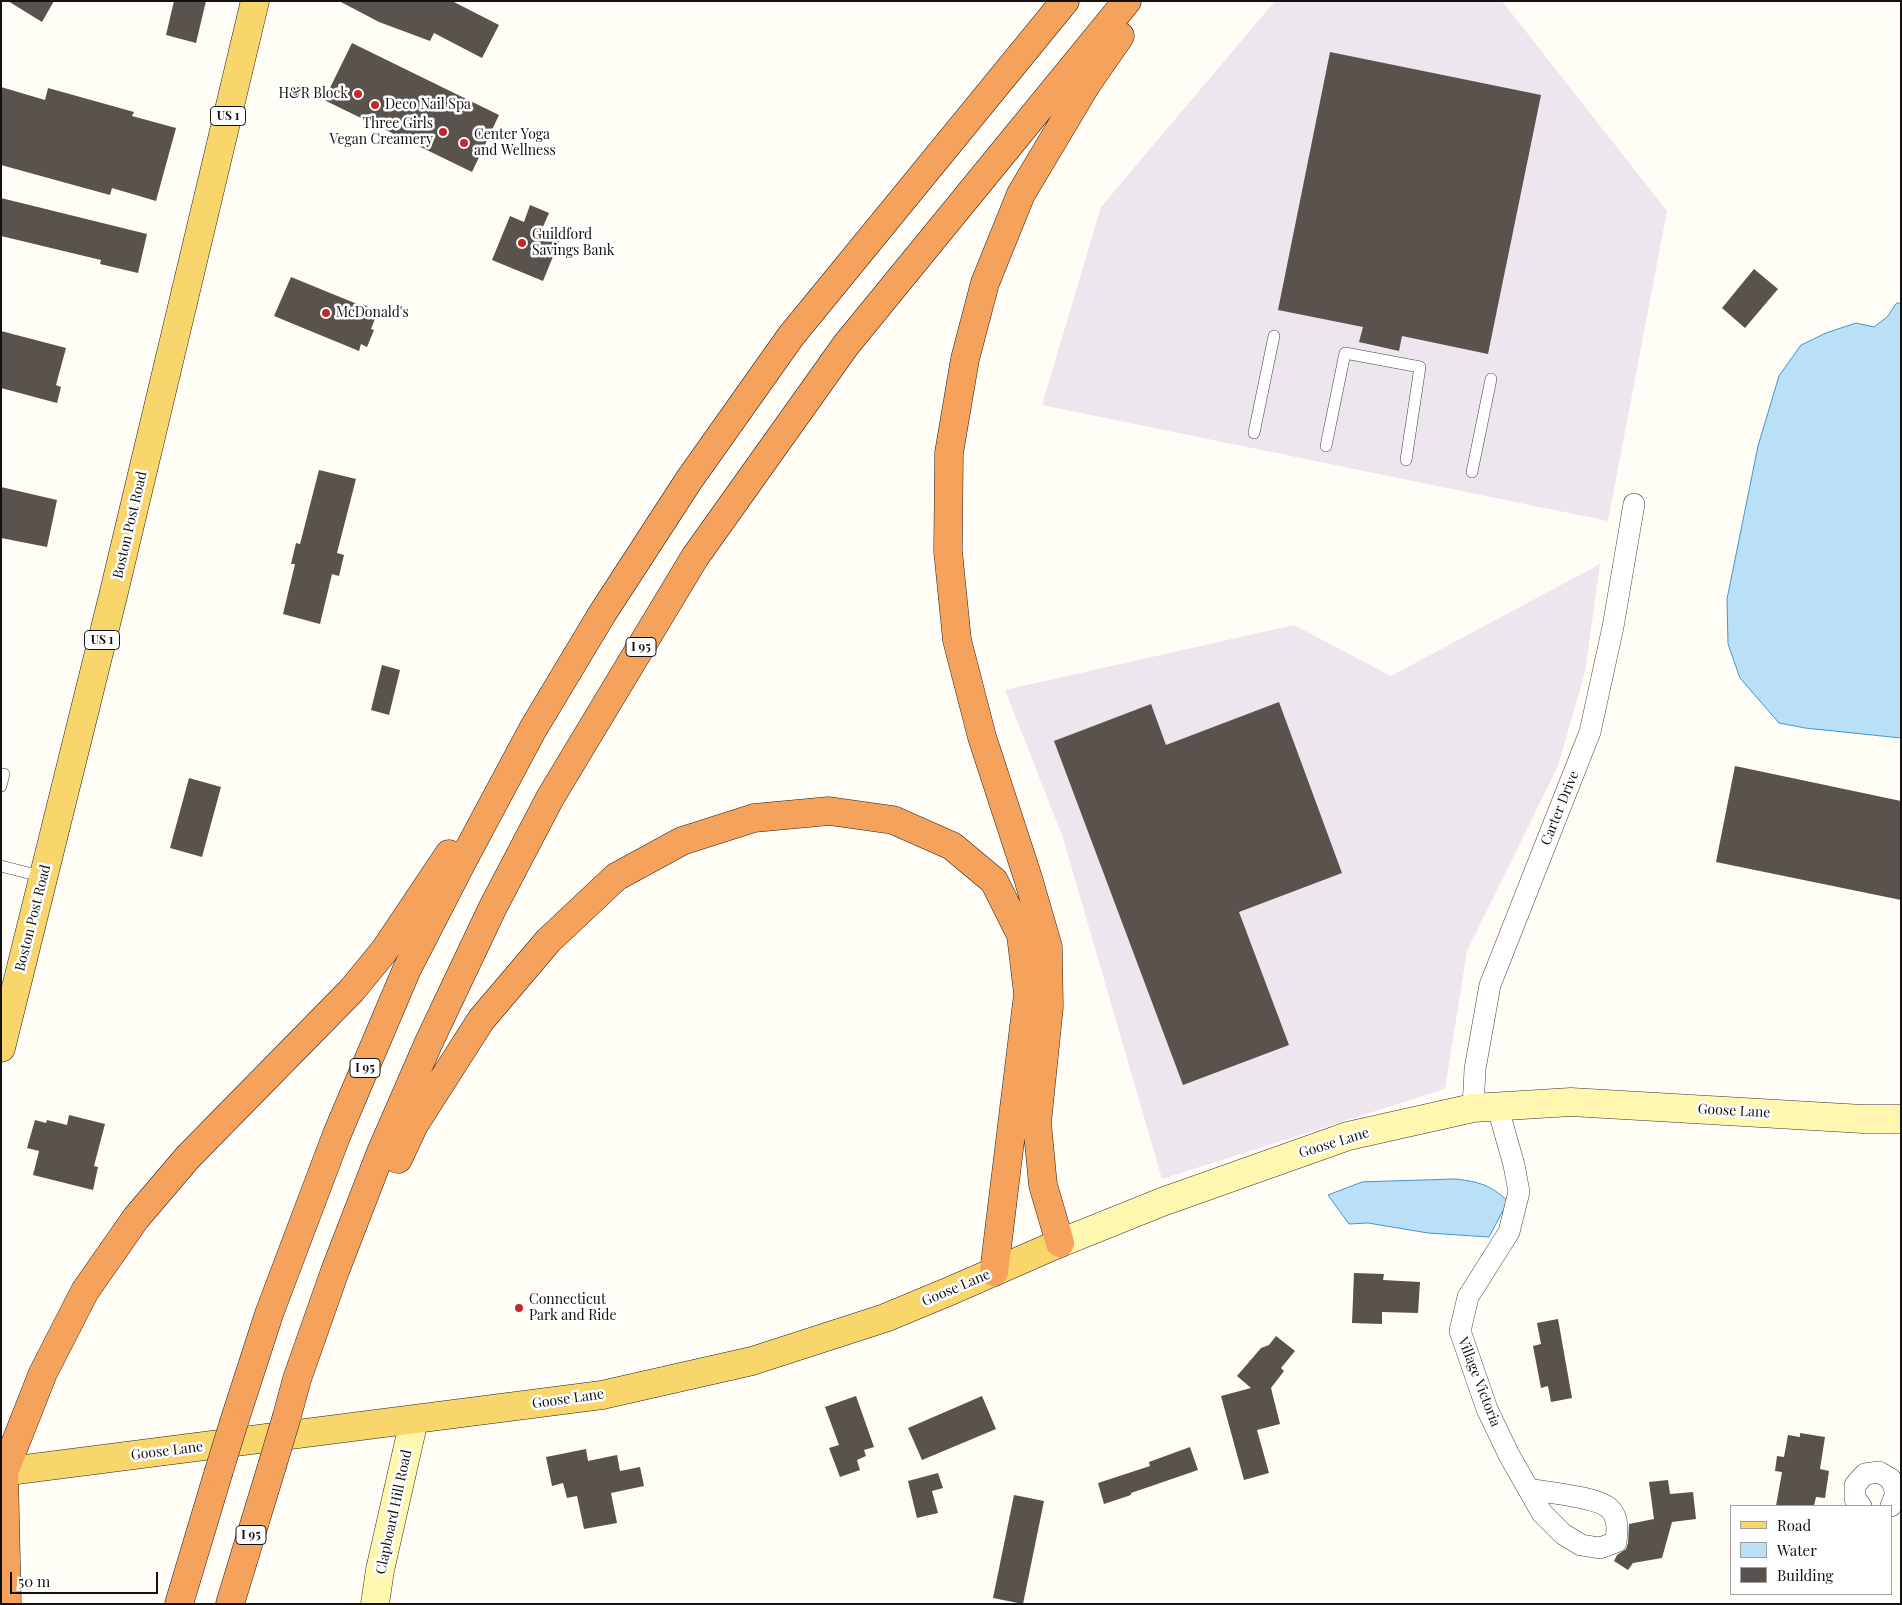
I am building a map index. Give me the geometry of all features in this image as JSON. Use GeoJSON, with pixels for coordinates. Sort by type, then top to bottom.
{"type":"FeatureCollection","features":[{"type":"Feature","properties":{"kind":"highway","name":"I 95"},"geometry":{"type":"LineString","coordinates":[[179,1604],[269,1314],[334,1143],[404,978],[462,862],[534,729],[602,614],[689,480],[791,336],[1065,1]]}},
{"type":"Feature","properties":{"kind":"highway","name":"I 95"},"geometry":{"type":"LineString","coordinates":[[230,1604],[298,1379],[335,1271],[381,1152],[429,1042],[488,916],[550,798],[695,557],[846,345],[1127,1]]}},
{"type":"Feature","properties":{"kind":"highway"},"geometry":{"type":"LineString","coordinates":[[1060,1243],[1043,1185],[1037,1123],[1049,1007],[1048,947],[1028,878],[982,737],[957,640],[948,551],[949,453],[965,359],[985,282],[1022,194],[1086,85],[1144,1]]}},
{"type":"Feature","properties":{"kind":"highway"},"geometry":{"type":"LineString","coordinates":[[8,1604],[3,1472],[63,1331],[85,1291],[136,1218],[188,1157],[352,990],[384,951],[534,729]]}},
{"type":"Feature","properties":{"kind":"highway"},"geometry":{"type":"LineString","coordinates":[[298,1379],[414,1126],[481,1020],[548,941],[616,877],[682,841],[754,818],[830,811],[893,820],[952,846],[994,881],[1021,935],[1028,994],[994,1272]]}},
{"type":"Feature","properties":{"kind":"main road","name":"Boston Post Road"},"geometry":{"type":"LineString","coordinates":[[1,1048],[255,1]]}},
{"type":"Feature","properties":{"kind":"main road","name":"Goose Lane"},"geometry":{"type":"LineString","coordinates":[[3,1472],[602,1395],[752,1361],[885,1318],[1060,1243]]}},
{"type":"Feature","properties":{"kind":"street","name":"Carter Drive"},"geometry":{"type":"LineString","coordinates":[[1485,1107],[1475,1070],[1490,985],[1590,732],[1613,627],[1634,504]]}},
{"type":"Feature","properties":{"kind":"street","name":"Goose Lane"},"geometry":{"type":"LineString","coordinates":[[1060,1243],[1162,1202],[1348,1136],[1485,1107],[1572,1102],[1844,1118],[1901,1119]]}},
{"type":"Feature","properties":{"kind":"street","name":"Village Victoria"},"geometry":{"type":"LineString","coordinates":[[1485,1107],[1514,1165],[1520,1192],[1509,1232],[1468,1297],[1460,1331],[1487,1409],[1528,1489]]}},
{"type":"Feature","properties":{"kind":"street","name":"Clapboard Hill Road"},"geometry":{"type":"LineString","coordinates":[[375,1604],[380,1570],[414,1420]]}},
{"type":"Feature","properties":{"kind":"street"},"geometry":{"type":"LineString","coordinates":[[1860,1505],[1855,1499],[1855,1485],[1865,1474],[1879,1472],[1891,1479],[1896,1498]]}},
{"type":"Feature","properties":{"kind":"lane"},"geometry":{"type":"LineString","coordinates":[[1254,433],[1274,336]]}},
{"type":"Feature","properties":{"kind":"lane"},"geometry":{"type":"LineString","coordinates":[[1326,446],[1345,353],[1420,366],[1406,460]]}},
{"type":"Feature","properties":{"kind":"lane"},"geometry":{"type":"LineString","coordinates":[[1472,472],[1491,379]]}},
{"type":"Feature","properties":{"kind":"lane"},"geometry":{"type":"LineString","coordinates":[[1,866],[44,877]]}},
{"type":"Feature","properties":{"kind":"shaded area"},"geometry":{"type":"Polygon","coordinates":[[[1275,1],[1502,1],[1667,211],[1608,521],[1042,405],[1101,207],[1275,1]]]}},
{"type":"Feature","properties":{"kind":"shaded area"},"geometry":{"type":"Polygon","coordinates":[[[1600,564],[1585,672],[1558,766],[1467,951],[1445,1089],[1162,1179],[1063,838],[1005,690],[1294,625],[1391,676],[1600,564]]]}},
{"type":"Feature","properties":{"kind":"water"},"geometry":{"type":"Polygon","coordinates":[[[1897,303],[1901,303],[1901,738],[1805,728],[1779,723],[1740,678],[1728,644],[1727,599],[1758,446],[1779,376],[1801,345],[1826,333],[1856,323],[1874,327],[1887,317],[1897,303]]]}},
{"type":"Feature","properties":{"kind":"water"},"geometry":{"type":"Polygon","coordinates":[[[1456,1179],[1484,1185],[1496,1191],[1508,1201],[1489,1237],[1428,1233],[1368,1223],[1349,1224],[1328,1195],[1362,1182],[1456,1179]]]}},
{"type":"Feature","properties":{"kind":"building"},"geometry":{"type":"Polygon","coordinates":[[[8,1],[54,1],[42,22],[8,1]]]}},
{"type":"Feature","properties":{"kind":"building"},"geometry":{"type":"Polygon","coordinates":[[[174,1],[206,1],[196,43],[166,35],[174,1]]]}},
{"type":"Feature","properties":{"kind":"building"},"geometry":{"type":"Polygon","coordinates":[[[339,1],[452,1],[499,25],[482,58],[434,33],[430,41],[379,22],[339,1]]]}},
{"type":"Feature","properties":{"kind":"building"},"geometry":{"type":"Polygon","coordinates":[[[352,43],[499,115],[472,172],[324,100],[352,43]]]}},
{"type":"Feature","properties":{"kind":"building"},"geometry":{"type":"Polygon","coordinates":[[[1330,52],[1541,95],[1488,354],[1402,336],[1399,351],[1359,342],[1363,327],[1278,310],[1330,52]]]}},
{"type":"Feature","properties":{"kind":"building"},"geometry":{"type":"Polygon","coordinates":[[[1,87],[45,100],[48,88],[134,112],[132,116],[176,128],[156,201],[112,188],[110,195],[1,165],[1,87]]]}},
{"type":"Feature","properties":{"kind":"building"},"geometry":{"type":"Polygon","coordinates":[[[1,198],[147,234],[138,273],[100,264],[101,260],[1,236],[1,198]]]}},
{"type":"Feature","properties":{"kind":"building"},"geometry":{"type":"Polygon","coordinates":[[[530,205],[549,213],[542,229],[561,237],[543,281],[492,260],[510,216],[524,222],[530,205]]]}},
{"type":"Feature","properties":{"kind":"building"},"geometry":{"type":"Polygon","coordinates":[[[1754,269],[1778,289],[1745,328],[1722,308],[1754,269]]]}},
{"type":"Feature","properties":{"kind":"building","name":"McDonald's"},"geometry":{"type":"Polygon","coordinates":[[[291,277],[378,311],[371,329],[374,330],[367,347],[361,344],[359,351],[274,316],[291,277]]]}},
{"type":"Feature","properties":{"kind":"building"},"geometry":{"type":"Polygon","coordinates":[[[1,331],[66,348],[56,385],[61,387],[57,403],[1,388],[1,331]]]}},
{"type":"Feature","properties":{"kind":"building"},"geometry":{"type":"Polygon","coordinates":[[[319,470],[356,479],[337,553],[344,555],[339,576],[332,574],[320,624],[283,614],[295,564],[291,564],[296,543],[300,544],[319,470]]]}},
{"type":"Feature","properties":{"kind":"building"},"geometry":{"type":"Polygon","coordinates":[[[1,487],[57,500],[47,547],[1,538],[1,487]]]}},
{"type":"Feature","properties":{"kind":"building"},"geometry":{"type":"Polygon","coordinates":[[[382,665],[400,670],[389,715],[371,710],[382,665]]]}},
{"type":"Feature","properties":{"kind":"building"},"geometry":{"type":"Polygon","coordinates":[[[1279,702],[1342,873],[1239,912],[1289,1045],[1183,1085],[1054,741],[1151,704],[1166,745],[1279,702]]]}},
{"type":"Feature","properties":{"kind":"building"},"geometry":{"type":"Polygon","coordinates":[[[1735,766],[1901,801],[1901,900],[1716,862],[1735,766]]]}},
{"type":"Feature","properties":{"kind":"building"},"geometry":{"type":"Polygon","coordinates":[[[189,778],[221,787],[202,857],[170,848],[189,778]]]}},
{"type":"Feature","properties":{"kind":"building"},"geometry":{"type":"Polygon","coordinates":[[[69,1115],[105,1124],[94,1166],[98,1167],[93,1190],[33,1175],[39,1151],[27,1148],[35,1120],[46,1123],[47,1120],[67,1125],[69,1115]]]}},
{"type":"Feature","properties":{"kind":"building"},"geometry":{"type":"Polygon","coordinates":[[[1354,1273],[1384,1274],[1383,1280],[1420,1282],[1418,1313],[1382,1312],[1382,1324],[1352,1323],[1354,1273]]]}},
{"type":"Feature","properties":{"kind":"building"},"geometry":{"type":"Polygon","coordinates":[[[1558,1319],[1572,1398],[1551,1402],[1548,1386],[1541,1388],[1533,1346],[1541,1344],[1537,1323],[1558,1319]]]}},
{"type":"Feature","properties":{"kind":"building"},"geometry":{"type":"Polygon","coordinates":[[[1276,1336],[1295,1351],[1281,1368],[1284,1371],[1271,1388],[1280,1424],[1257,1430],[1269,1473],[1244,1480],[1221,1396],[1251,1388],[1237,1376],[1261,1348],[1269,1345],[1276,1336]]]}},
{"type":"Feature","properties":{"kind":"building"},"geometry":{"type":"Polygon","coordinates":[[[856,1396],[874,1447],[864,1450],[866,1456],[857,1460],[860,1470],[840,1477],[829,1448],[839,1445],[825,1407],[856,1396]]]}},
{"type":"Feature","properties":{"kind":"building"},"geometry":{"type":"Polygon","coordinates":[[[982,1396],[996,1429],[922,1460],[908,1428],[982,1396]]]}},
{"type":"Feature","properties":{"kind":"building"},"geometry":{"type":"Polygon","coordinates":[[[1800,1433],[1825,1437],[1820,1469],[1829,1471],[1825,1498],[1816,1497],[1814,1505],[1776,1505],[1782,1472],[1775,1471],[1777,1456],[1784,1457],[1788,1435],[1800,1437],[1800,1433]]]}},
{"type":"Feature","properties":{"kind":"building"},"geometry":{"type":"Polygon","coordinates":[[[1190,1447],[1198,1470],[1104,1504],[1098,1483],[1150,1466],[1149,1462],[1190,1447]]]}},
{"type":"Feature","properties":{"kind":"building"},"geometry":{"type":"Polygon","coordinates":[[[586,1449],[588,1461],[617,1455],[620,1471],[640,1467],[644,1486],[611,1493],[617,1523],[584,1529],[577,1496],[567,1498],[563,1483],[552,1486],[546,1457],[586,1449]]]}},
{"type":"Feature","properties":{"kind":"building"},"geometry":{"type":"Polygon","coordinates":[[[938,1473],[943,1488],[932,1491],[938,1513],[917,1518],[908,1481],[938,1473]]]}},
{"type":"Feature","properties":{"kind":"building"},"geometry":{"type":"Polygon","coordinates":[[[1668,1480],[1670,1494],[1693,1492],[1696,1519],[1672,1522],[1662,1558],[1633,1563],[1628,1570],[1614,1561],[1617,1555],[1626,1549],[1629,1524],[1654,1519],[1649,1482],[1668,1480]]]}},
{"type":"Feature","properties":{"kind":"building"},"geometry":{"type":"Polygon","coordinates":[[[1014,1495],[1044,1501],[1023,1604],[993,1598],[1014,1495]]]}},
{"type":"Feature","properties":{"kind":"place","name":"H&R Block"},"geometry":{"type":"Point","coordinates":[358,94]}},
{"type":"Feature","properties":{"kind":"place","name":"Deco Nail Spa"},"geometry":{"type":"Point","coordinates":[375,105]}},
{"type":"Feature","properties":{"kind":"place","name":"Three Girls Vegan Creamery"},"geometry":{"type":"Point","coordinates":[443,132]}},
{"type":"Feature","properties":{"kind":"place","name":"Center Yoga and Wellness"},"geometry":{"type":"Point","coordinates":[464,143]}},
{"type":"Feature","properties":{"kind":"place","name":"Guildford Savings Bank"},"geometry":{"type":"Point","coordinates":[522,243]}},
{"type":"Feature","properties":{"kind":"place","name":"McDonald's"},"geometry":{"type":"Point","coordinates":[326,313]}},
{"type":"Feature","properties":{"kind":"place","name":"Connecticut Park and Ride"},"geometry":{"type":"Point","coordinates":[519,1308]}}]}
